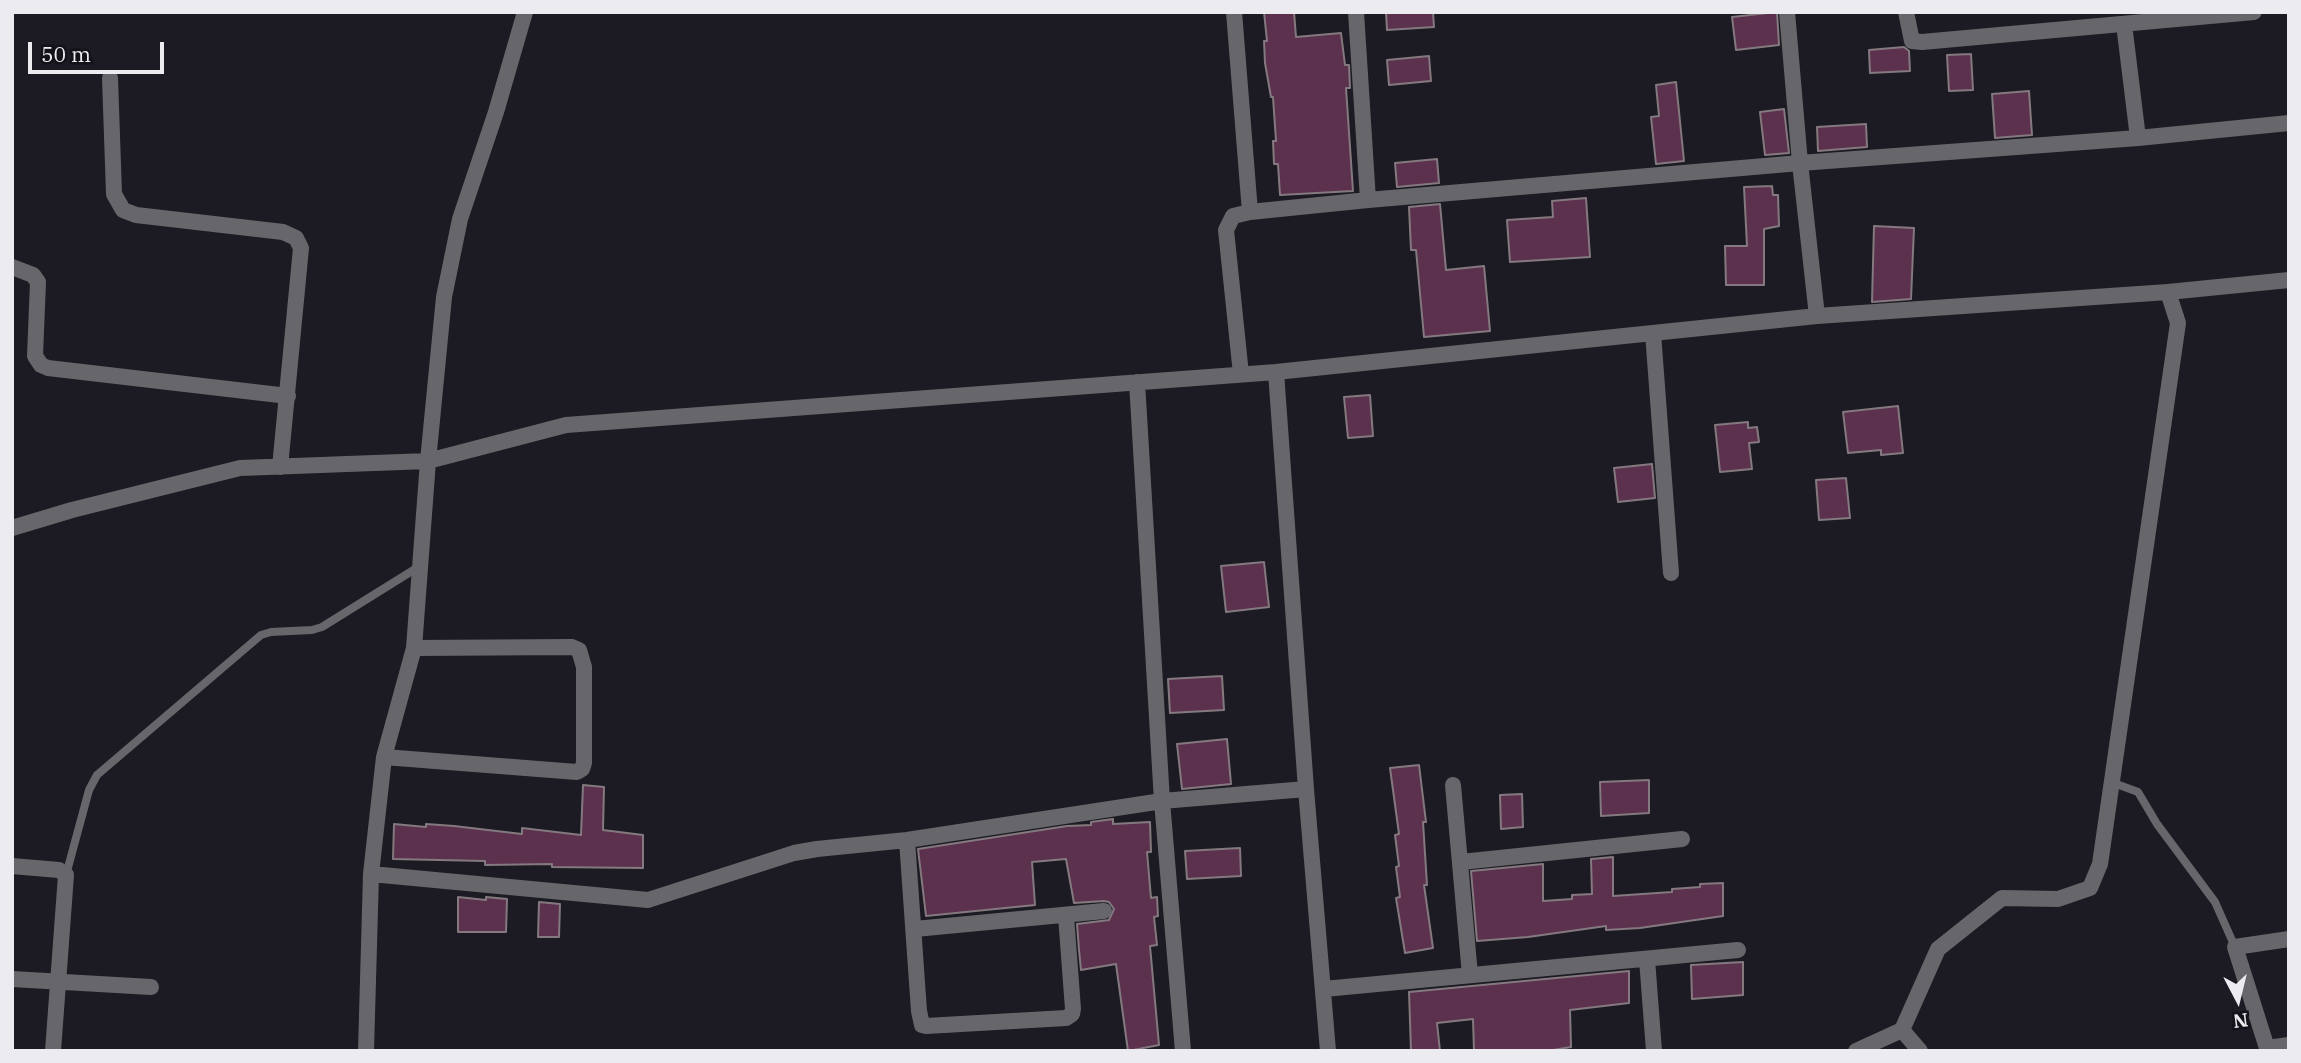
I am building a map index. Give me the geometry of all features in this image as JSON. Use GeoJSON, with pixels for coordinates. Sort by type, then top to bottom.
{"type":"FeatureCollection","features":[{"type":"Feature","properties":{"kind":"street"},"geometry":{"type":"LineString","coordinates":[[366,1051],[371,874],[384,757],[414,648],[444,297],[460,219],[525,12]]}},
{"type":"Feature","properties":{"kind":"street"},"geometry":{"type":"LineString","coordinates":[[1234,12],[1250,212]]}},
{"type":"Feature","properties":{"kind":"street"},"geometry":{"type":"LineString","coordinates":[[1356,12],[1368,200]]}},
{"type":"Feature","properties":{"kind":"street"},"geometry":{"type":"LineString","coordinates":[[1787,12],[1817,316]]}},
{"type":"Feature","properties":{"kind":"street"},"geometry":{"type":"LineString","coordinates":[[1906,12],[1912,41],[1922,42],[2254,12]]}},
{"type":"Feature","properties":{"kind":"street"},"geometry":{"type":"LineString","coordinates":[[2124,24],[2138,138]]}},
{"type":"Feature","properties":{"kind":"street"},"geometry":{"type":"LineString","coordinates":[[110,78],[114,194],[123,210],[136,215],[283,232],[296,239],[301,248],[281,467]]}},
{"type":"Feature","properties":{"kind":"street"},"geometry":{"type":"LineString","coordinates":[[1241,374],[1226,230],[1233,216],[1368,200],[1800,163],[2138,138],[2289,123]]}},
{"type":"Feature","properties":{"kind":"street"},"geometry":{"type":"LineString","coordinates":[[12,267],[33,275],[38,282],[35,356],[41,365],[48,368],[288,396]]}},
{"type":"Feature","properties":{"kind":"street"},"geometry":{"type":"LineString","coordinates":[[12,528],[72,510],[240,468],[428,461],[566,425],[1276,372],[1817,316],[2168,292],[2289,280]]}},
{"type":"Feature","properties":{"kind":"street"},"geometry":{"type":"LineString","coordinates":[[1856,1051],[1902,1030],[1938,949],[2002,898],[2058,899],[2090,888],[2100,864],[2178,323],[2168,292]]}},
{"type":"Feature","properties":{"kind":"street"},"geometry":{"type":"LineString","coordinates":[[1653,333],[1671,573]]}},
{"type":"Feature","properties":{"kind":"street"},"geometry":{"type":"LineString","coordinates":[[1276,372],[1328,1051]]}},
{"type":"Feature","properties":{"kind":"street"},"geometry":{"type":"LineString","coordinates":[[1137,382],[1162,801],[1183,1051]]}},
{"type":"Feature","properties":{"kind":"street"},"geometry":{"type":"LineString","coordinates":[[384,757],[577,772],[582,769],[584,763],[584,667],[579,650],[572,647],[414,648]]}},
{"type":"Feature","properties":{"kind":"street"},"geometry":{"type":"LineString","coordinates":[[1453,785],[1470,975]]}},
{"type":"Feature","properties":{"kind":"street"},"geometry":{"type":"LineString","coordinates":[[371,874],[648,900],[794,853],[907,840],[1162,801],[1306,789]]}},
{"type":"Feature","properties":{"kind":"street"},"geometry":{"type":"LineString","coordinates":[[1461,862],[1682,839]]}},
{"type":"Feature","properties":{"kind":"street"},"geometry":{"type":"LineString","coordinates":[[907,840],[922,1025],[1066,1018],[1072,1014],[1066,916]]}},
{"type":"Feature","properties":{"kind":"street"},"geometry":{"type":"LineString","coordinates":[[12,866],[59,870],[66,875],[53,1051]]}},
{"type":"Feature","properties":{"kind":"street"},"geometry":{"type":"LineString","coordinates":[[915,929],[1104,911]]}},
{"type":"Feature","properties":{"kind":"street"},"geometry":{"type":"LineString","coordinates":[[2289,939],[2235,947],[2268,1049],[2289,1045]]}},
{"type":"Feature","properties":{"kind":"street"},"geometry":{"type":"LineString","coordinates":[[1324,989],[1738,950]]}},
{"type":"Feature","properties":{"kind":"street"},"geometry":{"type":"LineString","coordinates":[[1647,960],[1654,1051]]}},
{"type":"Feature","properties":{"kind":"street"},"geometry":{"type":"LineString","coordinates":[[12,979],[151,986]]}},
{"type":"Feature","properties":{"kind":"street"},"geometry":{"type":"LineString","coordinates":[[1902,1030],[1920,1051]]}},
{"type":"Feature","properties":{"kind":"lane"},"geometry":{"type":"LineString","coordinates":[[66,875],[89,789],[97,775],[261,635],[322,627],[420,566]]}},
{"type":"Feature","properties":{"kind":"lane"},"geometry":{"type":"LineString","coordinates":[[2112,782],[2138,792],[2157,824],[2215,902],[2235,947]]}},
{"type":"Feature","properties":{"kind":"building"},"geometry":{"type":"Polygon","coordinates":[[[1264,12],[1294,12],[1296,37],[1341,33],[1345,65],[1349,65],[1350,88],[1346,88],[1353,191],[1280,195],[1278,164],[1274,164],[1273,141],[1276,141],[1273,97],[1265,63],[1264,41],[1267,41],[1264,12]]]}},
{"type":"Feature","properties":{"kind":"building"},"geometry":{"type":"Polygon","coordinates":[[[1386,12],[1433,12],[1434,27],[1387,30],[1386,12]]]}},
{"type":"Feature","properties":{"kind":"building"},"geometry":{"type":"Polygon","coordinates":[[[1777,12],[1779,45],[1736,50],[1732,17],[1777,12]]]}},
{"type":"Feature","properties":{"kind":"building"},"geometry":{"type":"Polygon","coordinates":[[[1904,47],[1909,51],[1910,71],[1870,73],[1869,50],[1904,47]]]}},
{"type":"Feature","properties":{"kind":"building"},"geometry":{"type":"Polygon","coordinates":[[[1971,54],[1973,90],[1949,91],[1947,55],[1971,54]]]}},
{"type":"Feature","properties":{"kind":"building"},"geometry":{"type":"Polygon","coordinates":[[[1429,56],[1431,81],[1389,85],[1387,60],[1429,56]]]}},
{"type":"Feature","properties":{"kind":"building"},"geometry":{"type":"Polygon","coordinates":[[[1676,82],[1684,161],[1656,164],[1651,117],[1659,116],[1656,85],[1676,82]]]}},
{"type":"Feature","properties":{"kind":"building"},"geometry":{"type":"Polygon","coordinates":[[[2029,91],[2032,135],[1995,138],[1992,94],[2029,91]]]}},
{"type":"Feature","properties":{"kind":"building"},"geometry":{"type":"Polygon","coordinates":[[[1784,109],[1789,153],[1765,155],[1760,112],[1784,109]]]}},
{"type":"Feature","properties":{"kind":"building"},"geometry":{"type":"Polygon","coordinates":[[[1866,124],[1867,147],[1818,151],[1817,127],[1866,124]]]}},
{"type":"Feature","properties":{"kind":"building"},"geometry":{"type":"Polygon","coordinates":[[[1437,159],[1439,183],[1397,187],[1395,163],[1437,159]]]}},
{"type":"Feature","properties":{"kind":"building"},"geometry":{"type":"Polygon","coordinates":[[[1772,186],[1773,195],[1778,195],[1779,226],[1764,229],[1764,285],[1726,285],[1725,246],[1747,246],[1744,187],[1772,186]]]}},
{"type":"Feature","properties":{"kind":"building"},"geometry":{"type":"Polygon","coordinates":[[[1586,198],[1590,257],[1510,262],[1507,220],[1553,217],[1552,201],[1586,198]]]}},
{"type":"Feature","properties":{"kind":"building"},"geometry":{"type":"Polygon","coordinates":[[[1440,204],[1446,270],[1484,266],[1490,331],[1424,337],[1416,250],[1411,250],[1409,207],[1440,204]]]}},
{"type":"Feature","properties":{"kind":"building"},"geometry":{"type":"Polygon","coordinates":[[[1874,226],[1914,228],[1911,299],[1872,302],[1874,226]]]}},
{"type":"Feature","properties":{"kind":"building"},"geometry":{"type":"Polygon","coordinates":[[[1370,395],[1373,436],[1348,438],[1344,397],[1370,395]]]}},
{"type":"Feature","properties":{"kind":"building"},"geometry":{"type":"Polygon","coordinates":[[[1898,406],[1903,453],[1881,455],[1881,450],[1848,453],[1843,412],[1898,406]]]}},
{"type":"Feature","properties":{"kind":"building"},"geometry":{"type":"Polygon","coordinates":[[[1748,422],[1748,428],[1757,427],[1759,442],[1749,443],[1752,469],[1720,472],[1715,425],[1748,422]]]}},
{"type":"Feature","properties":{"kind":"building"},"geometry":{"type":"Polygon","coordinates":[[[1652,464],[1655,498],[1618,502],[1614,468],[1652,464]]]}},
{"type":"Feature","properties":{"kind":"building"},"geometry":{"type":"Polygon","coordinates":[[[1846,478],[1850,518],[1819,520],[1816,480],[1846,478]]]}},
{"type":"Feature","properties":{"kind":"building"},"geometry":{"type":"Polygon","coordinates":[[[1264,562],[1269,607],[1226,612],[1221,566],[1264,562]]]}},
{"type":"Feature","properties":{"kind":"building"},"geometry":{"type":"Polygon","coordinates":[[[1222,676],[1224,710],[1170,713],[1168,679],[1222,676]]]}},
{"type":"Feature","properties":{"kind":"building"},"geometry":{"type":"Polygon","coordinates":[[[1227,739],[1231,784],[1182,789],[1177,744],[1227,739]]]}},
{"type":"Feature","properties":{"kind":"building"},"geometry":{"type":"Polygon","coordinates":[[[1419,765],[1426,822],[1423,822],[1427,885],[1424,885],[1433,948],[1405,953],[1396,898],[1400,897],[1395,835],[1399,834],[1390,768],[1419,765]]]}},
{"type":"Feature","properties":{"kind":"building"},"geometry":{"type":"Polygon","coordinates":[[[1649,780],[1649,813],[1601,816],[1600,782],[1649,780]]]}},
{"type":"Feature","properties":{"kind":"building"},"geometry":{"type":"Polygon","coordinates":[[[583,785],[604,787],[603,830],[643,835],[643,868],[552,867],[552,864],[485,865],[485,861],[393,859],[394,824],[454,826],[522,834],[522,828],[581,835],[583,785]]]}},
{"type":"Feature","properties":{"kind":"building"},"geometry":{"type":"Polygon","coordinates":[[[1522,794],[1523,827],[1501,829],[1500,795],[1522,794]]]}},
{"type":"Feature","properties":{"kind":"building"},"geometry":{"type":"Polygon","coordinates":[[[1113,819],[1113,824],[1150,822],[1151,852],[1147,852],[1151,898],[1157,897],[1158,916],[1154,917],[1157,945],[1150,946],[1159,1045],[1128,1051],[1116,964],[1081,970],[1079,950],[1077,924],[1109,920],[1114,909],[1109,902],[1104,901],[1074,903],[1066,859],[1032,862],[1035,905],[926,916],[918,849],[1067,826],[1091,825],[1091,822],[1113,819]]]}},
{"type":"Feature","properties":{"kind":"building"},"geometry":{"type":"Polygon","coordinates":[[[1240,848],[1241,876],[1187,879],[1185,851],[1240,848]]]}},
{"type":"Feature","properties":{"kind":"building"},"geometry":{"type":"Polygon","coordinates":[[[1613,857],[1613,896],[1672,892],[1672,889],[1700,887],[1700,884],[1723,883],[1723,916],[1640,928],[1606,930],[1606,926],[1477,941],[1471,871],[1543,864],[1543,901],[1572,899],[1572,895],[1592,894],[1591,859],[1613,857]]]}},
{"type":"Feature","properties":{"kind":"building"},"geometry":{"type":"Polygon","coordinates":[[[458,897],[507,899],[506,932],[458,932],[458,897]]]}},
{"type":"Feature","properties":{"kind":"building"},"geometry":{"type":"Polygon","coordinates":[[[539,902],[560,904],[559,937],[538,937],[539,902]]]}},
{"type":"Feature","properties":{"kind":"building"},"geometry":{"type":"Polygon","coordinates":[[[1743,962],[1743,995],[1692,999],[1691,965],[1743,962]]]}},
{"type":"Feature","properties":{"kind":"building"},"geometry":{"type":"Polygon","coordinates":[[[1629,971],[1629,1003],[1570,1010],[1571,1047],[1547,1051],[1474,1051],[1473,1019],[1437,1023],[1440,1051],[1411,1051],[1409,992],[1629,971]]]}}]}
